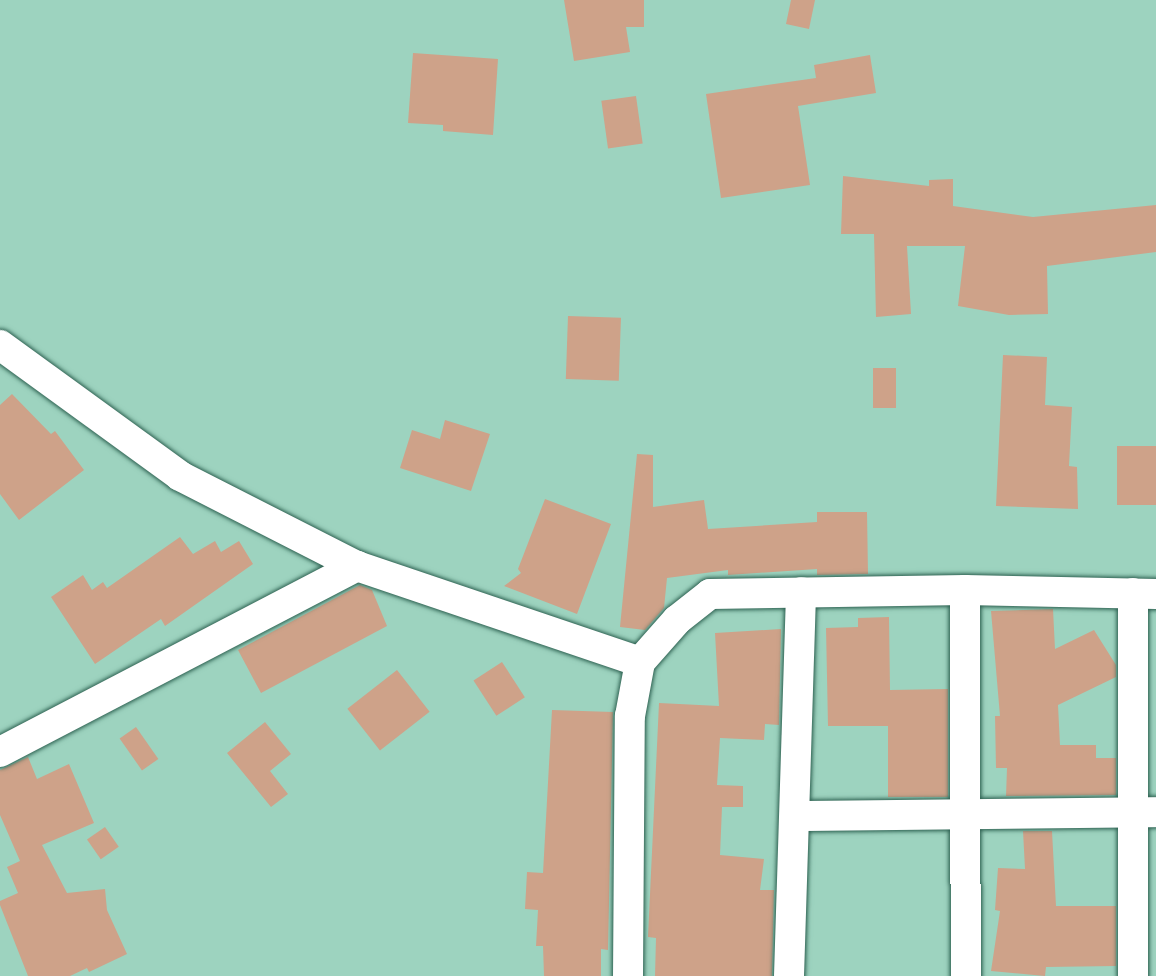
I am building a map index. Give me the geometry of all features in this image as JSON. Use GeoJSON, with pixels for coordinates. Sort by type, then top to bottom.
{"type":"FeatureCollection","features":[{"type":"Feature","properties":{"kind":"street"},"geometry":{"type":"LineString","coordinates":[[0,345],[180,476],[356,566],[639,663]]}},
{"type":"Feature","properties":{"kind":"street"},"geometry":{"type":"LineString","coordinates":[[0,752],[356,566]]}},
{"type":"Feature","properties":{"kind":"street"},"geometry":{"type":"LineString","coordinates":[[628,976],[631,716],[639,663],[677,620],[710,594],[965,590],[1144,593],[1144,812],[1133,976]]}},
{"type":"Feature","properties":{"kind":"street"},"geometry":{"type":"LineString","coordinates":[[965,590],[966,976]]}},
{"type":"Feature","properties":{"kind":"street"},"geometry":{"type":"LineString","coordinates":[[789,976],[797,816],[801,592]]}},
{"type":"Feature","properties":{"kind":"street"},"geometry":{"type":"LineString","coordinates":[[797,816],[1144,812]]}},
{"type":"Feature","properties":{"kind":"building"},"geometry":{"type":"Polygon","coordinates":[[[564,0],[644,0],[644,27],[626,27],[630,52],[574,61],[564,0]]]}},
{"type":"Feature","properties":{"kind":"building"},"geometry":{"type":"Polygon","coordinates":[[[791,0],[815,0],[809,29],[786,24],[791,0]]]}},
{"type":"Feature","properties":{"kind":"building"},"geometry":{"type":"Polygon","coordinates":[[[413,53],[498,59],[493,135],[443,131],[443,125],[408,123],[413,53]]]}},
{"type":"Feature","properties":{"kind":"building"},"geometry":{"type":"Polygon","coordinates":[[[870,55],[876,93],[798,106],[810,185],[721,198],[706,94],[816,78],[814,65],[870,55]]]}},
{"type":"Feature","properties":{"kind":"building"},"geometry":{"type":"Polygon","coordinates":[[[636,96],[643,144],[608,148],[601,101],[636,96]]]}},
{"type":"Feature","properties":{"kind":"building"},"geometry":{"type":"Polygon","coordinates":[[[843,176],[929,186],[929,180],[953,179],[953,206],[1033,217],[1156,205],[1156,252],[1047,266],[1048,314],[1009,315],[958,306],[965,246],[907,246],[911,314],[876,317],[874,234],[841,234],[843,176]]]}},
{"type":"Feature","properties":{"kind":"building"},"geometry":{"type":"Polygon","coordinates":[[[568,316],[621,318],[619,381],[566,379],[568,316]]]}},
{"type":"Feature","properties":{"kind":"building"},"geometry":{"type":"Polygon","coordinates":[[[1003,355],[1047,357],[1045,405],[1072,407],[1069,466],[1077,467],[1078,509],[996,506],[1003,355]]]}},
{"type":"Feature","properties":{"kind":"building"},"geometry":{"type":"Polygon","coordinates":[[[873,368],[896,368],[896,408],[873,408],[873,368]]]}},
{"type":"Feature","properties":{"kind":"building"},"geometry":{"type":"Polygon","coordinates":[[[12,394],[51,434],[55,431],[84,470],[19,520],[0,494],[0,405],[12,394]]]}},
{"type":"Feature","properties":{"kind":"building"},"geometry":{"type":"Polygon","coordinates":[[[445,420],[490,434],[471,491],[400,468],[412,430],[440,439],[445,420]]]}},
{"type":"Feature","properties":{"kind":"building"},"geometry":{"type":"Polygon","coordinates":[[[1117,446],[1156,446],[1156,505],[1117,505],[1117,446]]]}},
{"type":"Feature","properties":{"kind":"building"},"geometry":{"type":"Polygon","coordinates":[[[637,454],[653,455],[653,507],[704,500],[708,529],[817,522],[817,512],[867,512],[868,574],[817,575],[817,569],[728,575],[728,570],[667,578],[664,608],[645,630],[620,627],[637,454]]]}},
{"type":"Feature","properties":{"kind":"building"},"geometry":{"type":"Polygon","coordinates":[[[545,499],[611,524],[577,614],[504,586],[521,573],[518,569],[545,499]]]}},
{"type":"Feature","properties":{"kind":"building"},"geometry":{"type":"Polygon","coordinates":[[[180,537],[193,554],[215,541],[221,552],[239,541],[253,564],[165,626],[161,619],[95,664],[51,597],[83,575],[92,590],[103,582],[107,588],[180,537]]]}},
{"type":"Feature","properties":{"kind":"building"},"geometry":{"type":"Polygon","coordinates":[[[360,585],[372,590],[387,626],[261,693],[238,650],[360,585]]]}},
{"type":"Feature","properties":{"kind":"building"},"geometry":{"type":"Polygon","coordinates":[[[1053,609],[1055,649],[1094,630],[1116,665],[1116,677],[1058,705],[1060,745],[1096,745],[1096,758],[1116,758],[1116,795],[1006,796],[1007,768],[996,768],[995,716],[1000,716],[991,611],[1053,609]]]}},
{"type":"Feature","properties":{"kind":"building"},"geometry":{"type":"Polygon","coordinates":[[[889,617],[890,690],[948,689],[948,797],[888,797],[888,726],[828,726],[826,628],[858,627],[858,618],[889,617]]]}},
{"type":"Feature","properties":{"kind":"building"},"geometry":{"type":"Polygon","coordinates":[[[781,629],[779,725],[765,724],[764,740],[720,738],[717,785],[743,786],[743,807],[722,807],[720,855],[764,859],[760,890],[774,890],[772,976],[655,976],[656,938],[648,937],[659,703],[719,706],[715,633],[781,629]]]}},
{"type":"Feature","properties":{"kind":"building"},"geometry":{"type":"Polygon","coordinates":[[[502,662],[525,697],[496,716],[473,681],[502,662]]]}},
{"type":"Feature","properties":{"kind":"building"},"geometry":{"type":"Polygon","coordinates":[[[397,670],[430,712],[380,751],[347,709],[397,670]]]}},
{"type":"Feature","properties":{"kind":"building"},"geometry":{"type":"Polygon","coordinates":[[[552,710],[613,712],[608,950],[601,949],[601,976],[544,976],[543,946],[536,946],[538,910],[525,909],[527,872],[543,873],[552,710]]]}},
{"type":"Feature","properties":{"kind":"building"},"geometry":{"type":"Polygon","coordinates":[[[265,722],[291,754],[270,771],[288,794],[271,807],[227,753],[265,722]]]}},
{"type":"Feature","properties":{"kind":"building"},"geometry":{"type":"Polygon","coordinates":[[[136,727],[158,759],[142,770],[120,738],[136,727]]]}},
{"type":"Feature","properties":{"kind":"building"},"geometry":{"type":"Polygon","coordinates":[[[28,757],[37,779],[69,764],[94,823],[42,845],[67,893],[105,889],[107,910],[127,954],[89,972],[87,968],[70,976],[28,976],[0,905],[0,901],[18,893],[7,867],[20,861],[0,815],[0,770],[28,757]]]}},
{"type":"Feature","properties":{"kind":"building"},"geometry":{"type":"Polygon","coordinates":[[[105,827],[119,847],[101,859],[87,840],[105,827]]]}},
{"type":"Feature","properties":{"kind":"building"},"geometry":{"type":"Polygon","coordinates":[[[1023,831],[1052,831],[1056,906],[1116,906],[1116,966],[1046,967],[1045,976],[991,971],[1000,911],[995,910],[998,868],[1025,869],[1023,831]]]}}]}
